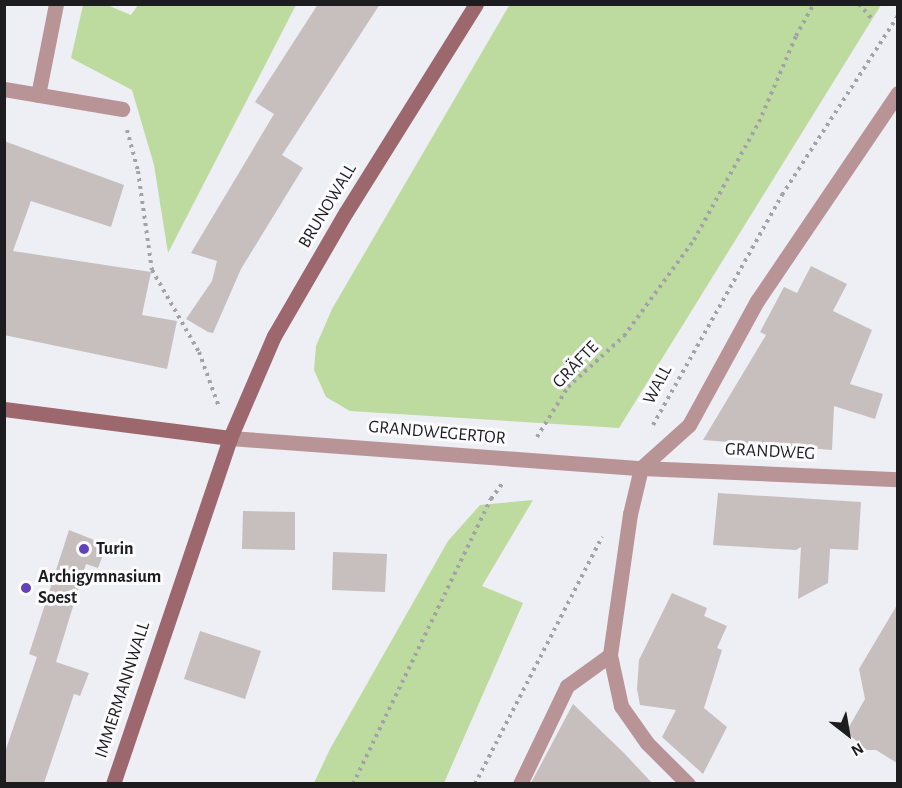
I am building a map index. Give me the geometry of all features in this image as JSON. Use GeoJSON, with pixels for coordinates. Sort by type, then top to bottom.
{"type":"FeatureCollection","features":[{"type":"Feature","properties":{"kind":"street"},"geometry":{"type":"LineString","coordinates":[[38,95],[56,4]]}},
{"type":"Feature","properties":{"kind":"street","name":"BRUNOWALL"},"geometry":{"type":"LineString","coordinates":[[230,438],[280,325],[346,212],[476,4]]}},
{"type":"Feature","properties":{"kind":"street"},"geometry":{"type":"LineString","coordinates":[[4,89],[122,108]]}},
{"type":"Feature","properties":{"kind":"street"},"geometry":{"type":"LineString","coordinates":[[688,783],[647,743],[621,706],[610,655],[630,514],[641,468],[689,425],[757,301],[897,93]]}},
{"type":"Feature","properties":{"kind":"street"},"geometry":{"type":"LineString","coordinates":[[4,409],[230,438]]}},
{"type":"Feature","properties":{"kind":"street","name":"GRANDWEGERTOR"},"geometry":{"type":"LineString","coordinates":[[230,438],[641,468]]}},
{"type":"Feature","properties":{"kind":"street","name":"IMMERMANNWALL"},"geometry":{"type":"LineString","coordinates":[[113,783],[230,438]]}},
{"type":"Feature","properties":{"kind":"street","name":"GRANDWEG"},"geometry":{"type":"LineString","coordinates":[[641,468],[897,479]]}},
{"type":"Feature","properties":{"kind":"street"},"geometry":{"type":"LineString","coordinates":[[520,783],[567,686],[610,655]]}},
{"type":"Feature","properties":{"kind":"path","name":"GRÄFTE"},"geometry":{"type":"LineString","coordinates":[[353,783],[491,499],[546,426],[568,387],[624,336],[694,240],[759,122],[796,36],[814,4]]}},
{"type":"Feature","properties":{"kind":"path"},"geometry":{"type":"LineString","coordinates":[[859,4],[872,19]]}},
{"type":"Feature","properties":{"kind":"path","name":"WALL"},"geometry":{"type":"LineString","coordinates":[[651,429],[782,195],[897,16]]}},
{"type":"Feature","properties":{"kind":"path"},"geometry":{"type":"LineString","coordinates":[[122,108],[138,171],[152,270],[199,352],[230,438]]}},
{"type":"Feature","properties":{"kind":"path"},"geometry":{"type":"LineString","coordinates":[[475,783],[608,525]]}},
{"type":"Feature","properties":{"kind":"green space"},"geometry":{"type":"Polygon","coordinates":[[[510,4],[881,5],[619,428],[350,411],[326,397],[314,370],[316,346],[332,309],[510,4]]]}},
{"type":"Feature","properties":{"kind":"green space"},"geometry":{"type":"Polygon","coordinates":[[[83,5],[107,5],[131,15],[138,5],[296,5],[168,253],[154,165],[132,90],[71,58],[83,5]]]}},
{"type":"Feature","properties":{"kind":"green space"},"geometry":{"type":"Polygon","coordinates":[[[533,500],[482,586],[523,603],[444,783],[314,783],[330,749],[448,541],[480,505],[533,500]]]}},
{"type":"Feature","properties":{"kind":"building"},"geometry":{"type":"Polygon","coordinates":[[[318,4],[380,4],[282,155],[303,168],[241,269],[213,333],[208,332],[186,319],[212,281],[217,261],[191,253],[274,114],[255,102],[318,4]]]}},
{"type":"Feature","properties":{"kind":"building"},"geometry":{"type":"Polygon","coordinates":[[[4,141],[124,185],[111,227],[31,201],[13,251],[151,272],[142,315],[177,321],[167,369],[4,335],[4,141]]]}},
{"type":"Feature","properties":{"kind":"building"},"geometry":{"type":"Polygon","coordinates":[[[811,266],[847,284],[833,311],[872,330],[850,384],[883,394],[875,419],[834,406],[832,450],[703,440],[766,335],[760,332],[784,287],[797,293],[811,266]]]}},
{"type":"Feature","properties":{"kind":"building"},"geometry":{"type":"Polygon","coordinates":[[[718,493],[861,502],[858,550],[830,549],[828,583],[798,599],[801,547],[796,550],[713,545],[718,493]]]}},
{"type":"Feature","properties":{"kind":"building"},"geometry":{"type":"Polygon","coordinates":[[[243,511],[295,512],[295,550],[242,549],[243,511]]]}},
{"type":"Feature","properties":{"kind":"building"},"geometry":{"type":"Polygon","coordinates":[[[69,530],[107,545],[98,568],[86,564],[56,662],[89,673],[80,696],[74,694],[44,783],[4,783],[4,755],[37,657],[29,654],[69,530]]]}},
{"type":"Feature","properties":{"kind":"building"},"geometry":{"type":"Polygon","coordinates":[[[333,552],[387,554],[385,592],[332,590],[333,552]]]}},
{"type":"Feature","properties":{"kind":"building"},"geometry":{"type":"Polygon","coordinates":[[[672,593],[707,608],[704,616],[727,626],[717,648],[722,650],[704,708],[727,727],[703,774],[662,737],[676,710],[640,705],[637,689],[639,660],[672,593]]]}},
{"type":"Feature","properties":{"kind":"building"},"geometry":{"type":"Polygon","coordinates":[[[897,605],[897,763],[876,750],[867,750],[846,732],[865,699],[859,669],[897,605]]]}},
{"type":"Feature","properties":{"kind":"building"},"geometry":{"type":"Polygon","coordinates":[[[200,631],[261,651],[245,699],[184,679],[200,631]]]}},
{"type":"Feature","properties":{"kind":"building"},"geometry":{"type":"Polygon","coordinates":[[[573,704],[624,753],[652,783],[531,783],[573,704]]]}},
{"type":"Feature","properties":{"kind":"place","name":"Turin"},"geometry":{"type":"Point","coordinates":[84,549]}},
{"type":"Feature","properties":{"kind":"place","name":"Archigymnasium Soest"},"geometry":{"type":"Point","coordinates":[26,588]}}]}
